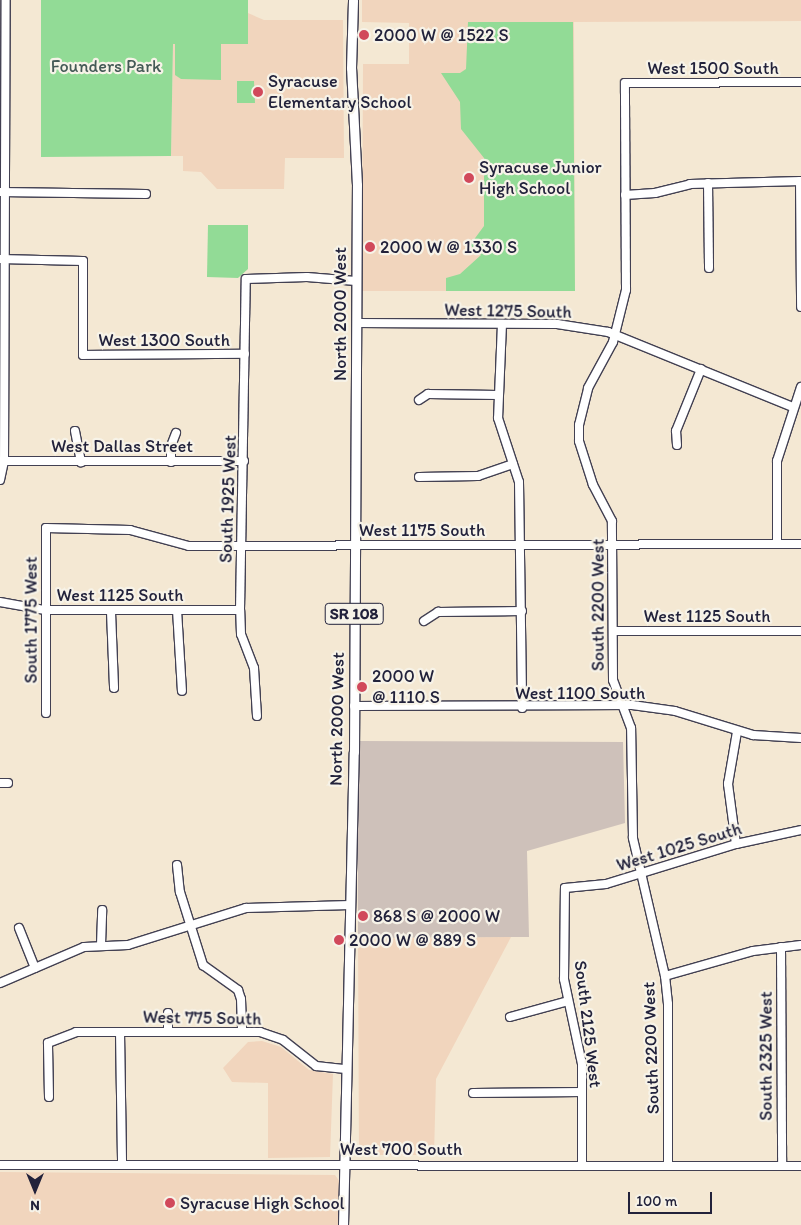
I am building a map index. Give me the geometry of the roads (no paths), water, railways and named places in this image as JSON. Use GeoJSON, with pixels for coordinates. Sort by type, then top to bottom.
{"type":"FeatureCollection","features":[{"type":"Feature","properties":{"kind":"main road","name":"North 2000 West"},"geometry":{"type":"LineString","coordinates":[[343,1225],[354,706],[353,545],[356,281],[352,1]]}},
{"type":"Feature","properties":{"kind":"street"},"geometry":{"type":"LineString","coordinates":[[0,480],[2,461],[3,125],[6,0]]}},
{"type":"Feature","properties":{"kind":"street","name":"West 1500 South"},"geometry":{"type":"LineString","coordinates":[[624,83],[801,82]]}},
{"type":"Feature","properties":{"kind":"street","name":"South 2200 West"},"geometry":{"type":"LineString","coordinates":[[624,83],[626,290],[616,335],[588,388],[579,425],[580,440],[591,478],[612,522],[613,680],[632,728],[633,838],[639,875],[665,976],[668,1165]]}},
{"type":"Feature","properties":{"kind":"street"},"geometry":{"type":"LineString","coordinates":[[625,195],[655,193],[690,184],[800,181],[801,307]]}},
{"type":"Feature","properties":{"kind":"street"},"geometry":{"type":"LineString","coordinates":[[708,183],[708,268]]}},
{"type":"Feature","properties":{"kind":"street"},"geometry":{"type":"LineString","coordinates":[[3,192],[146,194]]}},
{"type":"Feature","properties":{"kind":"street","name":"West 1300 South"},"geometry":{"type":"LineString","coordinates":[[3,259],[83,261],[83,355],[245,354]]}},
{"type":"Feature","properties":{"kind":"street","name":"South 1925 West"},"geometry":{"type":"LineString","coordinates":[[256,716],[254,668],[241,634],[240,610],[246,279],[307,277],[356,281]]}},
{"type":"Feature","properties":{"kind":"street","name":"West 1275 South"},"geometry":{"type":"LineString","coordinates":[[356,323],[557,324],[616,335],[793,407]]}},
{"type":"Feature","properties":{"kind":"street"},"geometry":{"type":"LineString","coordinates":[[502,324],[498,395],[501,435],[519,482],[522,708]]}},
{"type":"Feature","properties":{"kind":"street"},"geometry":{"type":"LineString","coordinates":[[676,445],[676,431],[700,369]]}},
{"type":"Feature","properties":{"kind":"street"},"geometry":{"type":"LineString","coordinates":[[777,544],[777,461],[801,387]]}},
{"type":"Feature","properties":{"kind":"street"},"geometry":{"type":"LineString","coordinates":[[419,400],[428,394],[498,395]]}},
{"type":"Feature","properties":{"kind":"street"},"geometry":{"type":"LineString","coordinates":[[75,431],[81,462]]}},
{"type":"Feature","properties":{"kind":"street"},"geometry":{"type":"LineString","coordinates":[[171,462],[171,446],[176,433]]}},
{"type":"Feature","properties":{"kind":"street","name":"West Dallas Street"},"geometry":{"type":"LineString","coordinates":[[2,461],[244,461]]}},
{"type":"Feature","properties":{"kind":"street"},"geometry":{"type":"LineString","coordinates":[[419,477],[478,476],[513,464]]}},
{"type":"Feature","properties":{"kind":"street","name":"West 1175 South"},"geometry":{"type":"LineString","coordinates":[[46,528],[130,530],[189,546],[801,544]]}},
{"type":"Feature","properties":{"kind":"street","name":"South 1775 West"},"geometry":{"type":"LineString","coordinates":[[46,528],[46,713]]}},
{"type":"Feature","properties":{"kind":"street","name":"West 1125 South"},"geometry":{"type":"LineString","coordinates":[[0,602],[45,610],[111,612],[240,610]]}},
{"type":"Feature","properties":{"kind":"street"},"geometry":{"type":"LineString","coordinates":[[177,610],[182,691]]}},
{"type":"Feature","properties":{"kind":"street"},"geometry":{"type":"LineString","coordinates":[[424,621],[438,612],[522,611]]}},
{"type":"Feature","properties":{"kind":"street"},"geometry":{"type":"LineString","coordinates":[[111,612],[114,688]]}},
{"type":"Feature","properties":{"kind":"street","name":"West 1125 South"},"geometry":{"type":"LineString","coordinates":[[612,631],[801,631]]}},
{"type":"Feature","properties":{"kind":"street","name":"West 1100 South"},"geometry":{"type":"LineString","coordinates":[[354,706],[522,708],[623,705],[675,711],[737,732],[801,738]]}},
{"type":"Feature","properties":{"kind":"street"},"geometry":{"type":"LineString","coordinates":[[736,844],[728,784],[737,732]]}},
{"type":"Feature","properties":{"kind":"street","name":"West 1025 South"},"geometry":{"type":"LineString","coordinates":[[565,888],[606,884],[736,844],[801,830]]}},
{"type":"Feature","properties":{"kind":"street"},"geometry":{"type":"LineString","coordinates":[[177,866],[180,892],[204,968],[235,987],[240,994],[242,1032]]}},
{"type":"Feature","properties":{"kind":"street","name":"South 2125 West"},"geometry":{"type":"LineString","coordinates":[[565,888],[564,978],[578,1038],[582,1092],[582,1165]]}},
{"type":"Feature","properties":{"kind":"street"},"geometry":{"type":"LineString","coordinates":[[0,983],[84,947],[128,945],[258,906],[350,905]]}},
{"type":"Feature","properties":{"kind":"street"},"geometry":{"type":"LineString","coordinates":[[101,945],[102,910]]}},
{"type":"Feature","properties":{"kind":"street"},"geometry":{"type":"LineString","coordinates":[[19,928],[35,968]]}},
{"type":"Feature","properties":{"kind":"street"},"geometry":{"type":"LineString","coordinates":[[665,976],[781,947],[801,945]]}},
{"type":"Feature","properties":{"kind":"street","name":"South 2325 West"},"geometry":{"type":"LineString","coordinates":[[781,947],[782,1166]]}},
{"type":"Feature","properties":{"kind":"street"},"geometry":{"type":"LineString","coordinates":[[510,1017],[568,1001]]}},
{"type":"Feature","properties":{"kind":"street"},"geometry":{"type":"LineString","coordinates":[[168,1013],[168,1032]]}},
{"type":"Feature","properties":{"kind":"street","name":"West 775 South"},"geometry":{"type":"LineString","coordinates":[[49,1097],[48,1043],[76,1032],[242,1032],[273,1035],[310,1063],[330,1069],[346,1069]]}},
{"type":"Feature","properties":{"kind":"street"},"geometry":{"type":"LineString","coordinates":[[120,1032],[122,1165]]}},
{"type":"Feature","properties":{"kind":"street"},"geometry":{"type":"LineString","coordinates":[[473,1092],[582,1092]]}},
{"type":"Feature","properties":{"kind":"street","name":"West 700 South"},"geometry":{"type":"LineString","coordinates":[[0,1165],[801,1166]]}},
{"type":"Feature","properties":{"kind":"place","name":"2000 W @ 1522 S"},"geometry":{"type":"Point","coordinates":[364,35]}},
{"type":"Feature","properties":{"kind":"place","name":"Syracuse Elementary School"},"geometry":{"type":"Point","coordinates":[258,92]}},
{"type":"Feature","properties":{"kind":"place","name":"Syracuse Junior High School"},"geometry":{"type":"Point","coordinates":[469,178]}},
{"type":"Feature","properties":{"kind":"place","name":"2000 W @ 1330 S"},"geometry":{"type":"Point","coordinates":[370,247]}},
{"type":"Feature","properties":{"kind":"place","name":"2000 W @ 1110 S"},"geometry":{"type":"Point","coordinates":[362,687]}},
{"type":"Feature","properties":{"kind":"place","name":"868 S @ 2000 W"},"geometry":{"type":"Point","coordinates":[363,916]}},
{"type":"Feature","properties":{"kind":"place","name":"2000 W @ 889 S"},"geometry":{"type":"Point","coordinates":[339,940]}},
{"type":"Feature","properties":{"kind":"place","name":"Syracuse High School"},"geometry":{"type":"Point","coordinates":[170,1203]}},
{"type":"Feature","properties":{"kind":"park label","name":"Founders Park"},"geometry":{"type":"Point","coordinates":[106,66]}}]}
